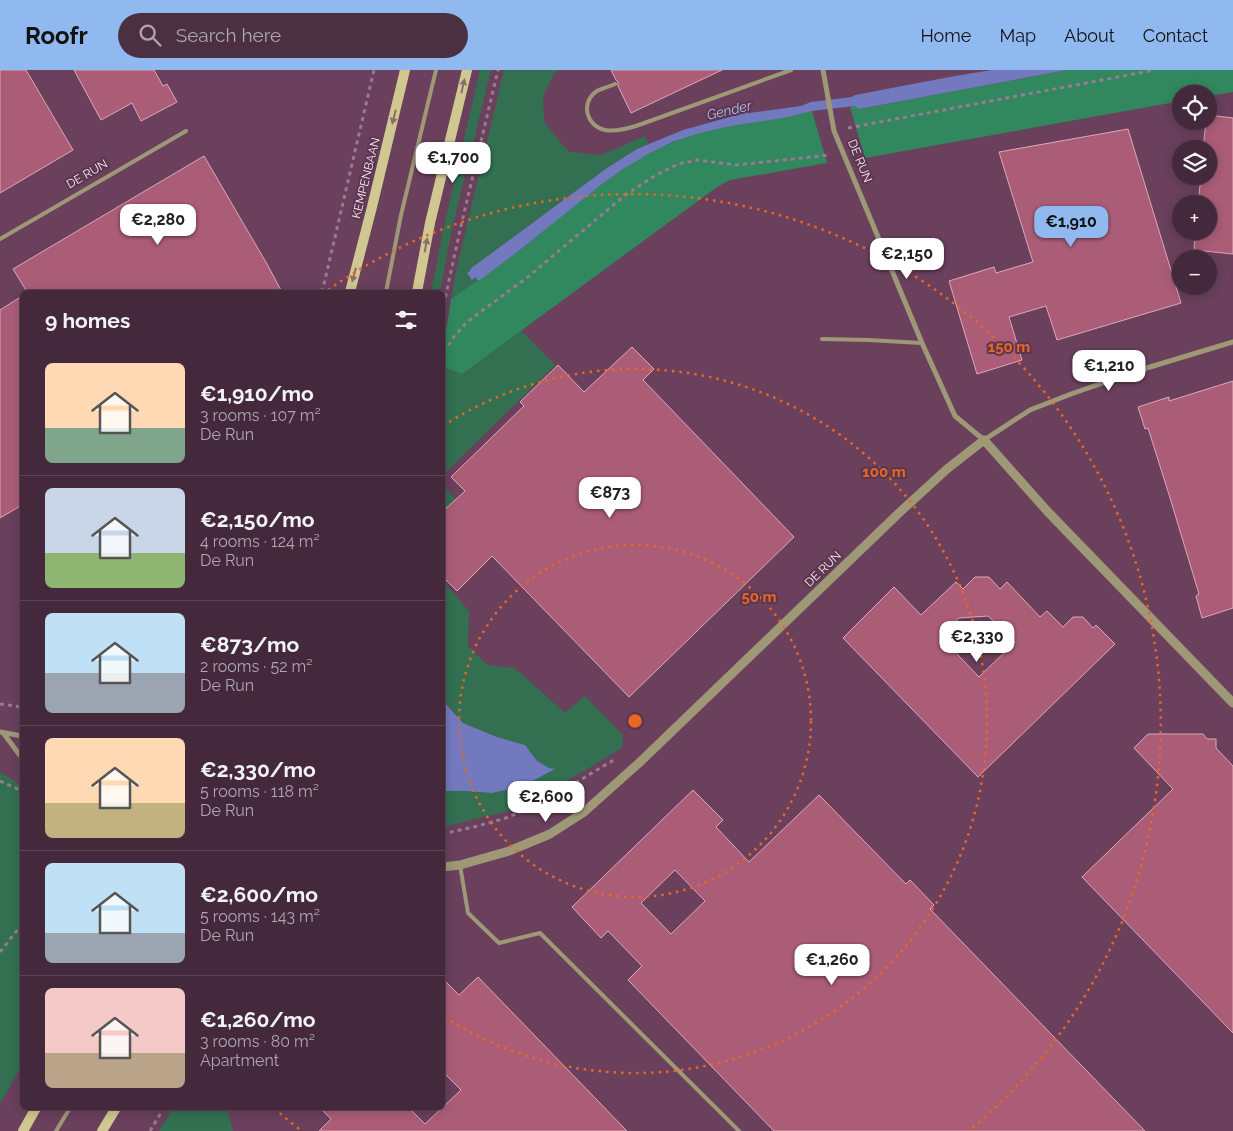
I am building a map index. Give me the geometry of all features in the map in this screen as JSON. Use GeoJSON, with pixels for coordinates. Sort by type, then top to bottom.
{"type":"FeatureCollection","features":[{"type":"Feature","properties":{"kind":"main road","name":"KEMPENBAAN"},"geometry":{"type":"LineString","coordinates":[[351,290],[406,70]]}},
{"type":"Feature","properties":{"kind":"main road"},"geometry":{"type":"LineString","coordinates":[[417,290],[430,223],[466,70]]}},
{"type":"Feature","properties":{"kind":"main road"},"geometry":{"type":"LineString","coordinates":[[23,1131],[35,1110]]}},
{"type":"Feature","properties":{"kind":"main road"},"geometry":{"type":"LineString","coordinates":[[102,1131],[115,1110]]}},
{"type":"Feature","properties":{"kind":"street","name":"DE RUN"},"geometry":{"type":"LineString","coordinates":[[823,70],[834,131],[922,343],[955,416],[984,440],[1048,512],[1233,704]]}},
{"type":"Feature","properties":{"kind":"street","name":"DE RUN"},"geometry":{"type":"LineString","coordinates":[[445,867],[460,865],[509,851],[550,834],[584,812],[640,763],[946,469],[984,440],[1030,410],[1140,370],[1233,342]]}},
{"type":"Feature","properties":{"kind":"street"},"geometry":{"type":"LineString","coordinates":[[2,733],[20,736]]}},
{"type":"Feature","properties":{"kind":"street"},"geometry":{"type":"LineString","coordinates":[[2,733],[20,756]]}},
{"type":"Feature","properties":{"kind":"lane"},"geometry":{"type":"LineString","coordinates":[[386,290],[401,215],[436,70]]}},
{"type":"Feature","properties":{"kind":"lane"},"geometry":{"type":"LineString","coordinates":[[615,84],[597,91],[589,98],[586,109],[588,118],[593,125],[603,130],[614,131],[636,126],[791,70]]}},
{"type":"Feature","properties":{"kind":"lane","name":"DE RUN"},"geometry":{"type":"LineString","coordinates":[[0,239],[186,131]]}},
{"type":"Feature","properties":{"kind":"lane"},"geometry":{"type":"LineString","coordinates":[[822,339],[922,343]]}},
{"type":"Feature","properties":{"kind":"lane"},"geometry":{"type":"LineString","coordinates":[[460,865],[468,913],[500,943],[540,932],[739,1131]]}},
{"type":"Feature","properties":{"kind":"lane"},"geometry":{"type":"LineString","coordinates":[[56,1131],[69,1110]]}},
{"type":"Feature","properties":{"kind":"path"},"geometry":{"type":"LineString","coordinates":[[322,290],[374,70]]}},
{"type":"Feature","properties":{"kind":"path"},"geometry":{"type":"LineString","coordinates":[[445,299],[498,70]]}},
{"type":"Feature","properties":{"kind":"path"},"geometry":{"type":"LineString","coordinates":[[834,131],[1155,70]]}},
{"type":"Feature","properties":{"kind":"path"},"geometry":{"type":"LineString","coordinates":[[445,348],[467,322],[529,276],[624,196],[656,175],[678,164],[697,160],[736,165],[843,154]]}},
{"type":"Feature","properties":{"kind":"path"},"geometry":{"type":"LineString","coordinates":[[0,704],[20,707]]}},
{"type":"Feature","properties":{"kind":"path"},"geometry":{"type":"LineString","coordinates":[[445,833],[506,818],[540,804],[612,761],[640,763]]}},
{"type":"Feature","properties":{"kind":"path"},"geometry":{"type":"LineString","coordinates":[[0,781],[20,790]]}},
{"type":"Feature","properties":{"kind":"path"},"geometry":{"type":"LineString","coordinates":[[0,952],[20,927]]}},
{"type":"Feature","properties":{"kind":"path"},"geometry":{"type":"LineString","coordinates":[[150,1131],[163,1110]]}},
{"type":"Feature","properties":{"kind":"shaded area"},"geometry":{"type":"Polygon","coordinates":[[[0,70],[1233,70],[1233,1131],[0,1131],[0,70]]]}},
{"type":"Feature","properties":{"kind":"green space"},"geometry":{"type":"Polygon","coordinates":[[[480,70],[491,70],[452,229],[440,290],[431,290],[480,70]]]}},
{"type":"Feature","properties":{"kind":"green space"},"geometry":{"type":"Polygon","coordinates":[[[504,70],[559,70],[554,73],[543,97],[544,122],[569,152],[601,155],[645,136],[649,144],[637,149],[607,168],[471,268],[467,273],[472,280],[476,277],[477,280],[480,280],[451,299],[456,271],[504,70]]]}},
{"type":"Feature","properties":{"kind":"green space"},"geometry":{"type":"Polygon","coordinates":[[[1067,70],[1233,70],[1233,92],[1217,95],[1217,85],[1172,85],[1172,103],[865,158],[850,107],[856,106],[859,109],[1067,70]]]}},
{"type":"Feature","properties":{"kind":"green space"},"geometry":{"type":"Polygon","coordinates":[[[812,111],[827,163],[730,180],[717,187],[462,374],[445,368],[445,338],[451,299],[495,269],[585,197],[635,162],[671,143],[706,132],[812,111]]]}},
{"type":"Feature","properties":{"kind":"green space"},"geometry":{"type":"Polygon","coordinates":[[[521,330],[555,365],[445,473],[445,368],[462,374],[521,330]]]}},
{"type":"Feature","properties":{"kind":"green space"},"geometry":{"type":"Polygon","coordinates":[[[445,487],[457,501],[445,513],[445,487]]]}},
{"type":"Feature","properties":{"kind":"green space"},"geometry":{"type":"Polygon","coordinates":[[[445,583],[469,611],[468,646],[487,665],[515,668],[565,713],[585,696],[623,735],[622,748],[544,795],[504,812],[445,827],[445,791],[467,791],[554,769],[537,761],[525,745],[463,723],[445,703],[445,583]]]}},
{"type":"Feature","properties":{"kind":"green space"},"geometry":{"type":"Polygon","coordinates":[[[0,772],[20,785],[20,1069],[0,1104],[0,772]]]}},
{"type":"Feature","properties":{"kind":"green space"},"geometry":{"type":"Polygon","coordinates":[[[172,1110],[228,1110],[233,1131],[159,1131],[172,1110]]]}},
{"type":"Feature","properties":{"kind":"water"},"geometry":{"type":"Polygon","coordinates":[[[992,70],[1067,70],[859,109],[855,106],[812,111],[788,117],[726,127],[672,142],[623,169],[602,184],[480,280],[477,280],[476,277],[472,280],[467,273],[607,168],[637,149],[683,130],[744,113],[744,111],[749,113],[801,106],[811,102],[852,97],[992,70]]]}},
{"type":"Feature","properties":{"kind":"water"},"geometry":{"type":"Polygon","coordinates":[[[445,703],[463,723],[497,737],[525,745],[537,761],[549,768],[555,769],[523,786],[492,793],[445,791],[445,703]]]}},
{"type":"Feature","properties":{"kind":"building"},"geometry":{"type":"Polygon","coordinates":[[[0,70],[26,70],[73,150],[0,193],[0,70]]]}},
{"type":"Feature","properties":{"kind":"building"},"geometry":{"type":"Polygon","coordinates":[[[74,70],[154,70],[163,86],[167,84],[177,102],[141,121],[132,103],[101,120],[74,70]]]}},
{"type":"Feature","properties":{"kind":"building"},"geometry":{"type":"Polygon","coordinates":[[[611,70],[722,70],[631,113],[611,70]]]}},
{"type":"Feature","properties":{"kind":"building"},"geometry":{"type":"Polygon","coordinates":[[[1217,116],[1233,118],[1233,254],[1217,252],[1217,250],[1194,250],[1195,240],[1217,240],[1217,195],[1199,195],[1200,185],[1217,185],[1217,140],[1204,140],[1205,130],[1217,130],[1217,116]]]}},
{"type":"Feature","properties":{"kind":"building"},"geometry":{"type":"Polygon","coordinates":[[[1128,129],[1172,273],[1172,295],[1179,295],[1181,303],[1057,340],[1046,306],[1009,317],[1022,360],[977,374],[949,281],[994,267],[996,273],[1033,262],[999,152],[1128,129]]]}},
{"type":"Feature","properties":{"kind":"building"},"geometry":{"type":"Polygon","coordinates":[[[204,156],[281,290],[26,290],[13,269],[204,156]]]}},
{"type":"Feature","properties":{"kind":"building"},"geometry":{"type":"Polygon","coordinates":[[[20,297],[20,506],[0,518],[0,310],[20,297]]]}},
{"type":"Feature","properties":{"kind":"building"},"geometry":{"type":"Polygon","coordinates":[[[632,347],[654,369],[643,380],[794,537],[629,697],[492,556],[457,591],[445,579],[445,509],[465,491],[451,477],[524,406],[520,402],[558,365],[584,392],[632,347]]]}},
{"type":"Feature","properties":{"kind":"building"},"geometry":{"type":"Polygon","coordinates":[[[1233,381],[1233,608],[1202,618],[1196,596],[1199,594],[1171,501],[1148,428],[1145,429],[1138,407],[1169,397],[1169,401],[1233,381]]]}},
{"type":"Feature","properties":{"kind":"building"},"geometry":{"type":"Polygon","coordinates":[[[975,577],[989,577],[1000,589],[1007,582],[1040,617],[1047,611],[1063,627],[1073,617],[1083,617],[1093,628],[1096,625],[1115,644],[978,777],[843,638],[894,587],[921,615],[956,582],[963,589],[975,577]],[[988,616],[959,618],[940,636],[979,677],[1015,642],[988,616]]]}},
{"type":"Feature","properties":{"kind":"building"},"geometry":{"type":"Polygon","coordinates":[[[1148,734],[1203,734],[1207,739],[1216,739],[1216,748],[1233,766],[1233,1033],[1082,877],[1173,789],[1134,748],[1148,734]]]}},
{"type":"Feature","properties":{"kind":"building"},"geometry":{"type":"Polygon","coordinates":[[[693,790],[723,820],[716,827],[749,862],[819,795],[906,884],[910,880],[934,905],[930,909],[1145,1131],[774,1131],[628,980],[642,966],[608,931],[601,938],[572,907],[693,790]],[[675,870],[641,903],[671,934],[705,901],[675,870]]]}},
{"type":"Feature","properties":{"kind":"building"},"geometry":{"type":"Polygon","coordinates":[[[478,977],[627,1131],[319,1131],[331,1119],[322,1110],[411,1110],[425,1124],[440,1110],[445,1110],[445,1105],[461,1090],[445,1074],[445,981],[459,995],[478,977]]]}},
{"type":"Feature","properties":{"kind":"water label","name":"Gender"},"geometry":{"type":"Point","coordinates":[729,110]}}]}
